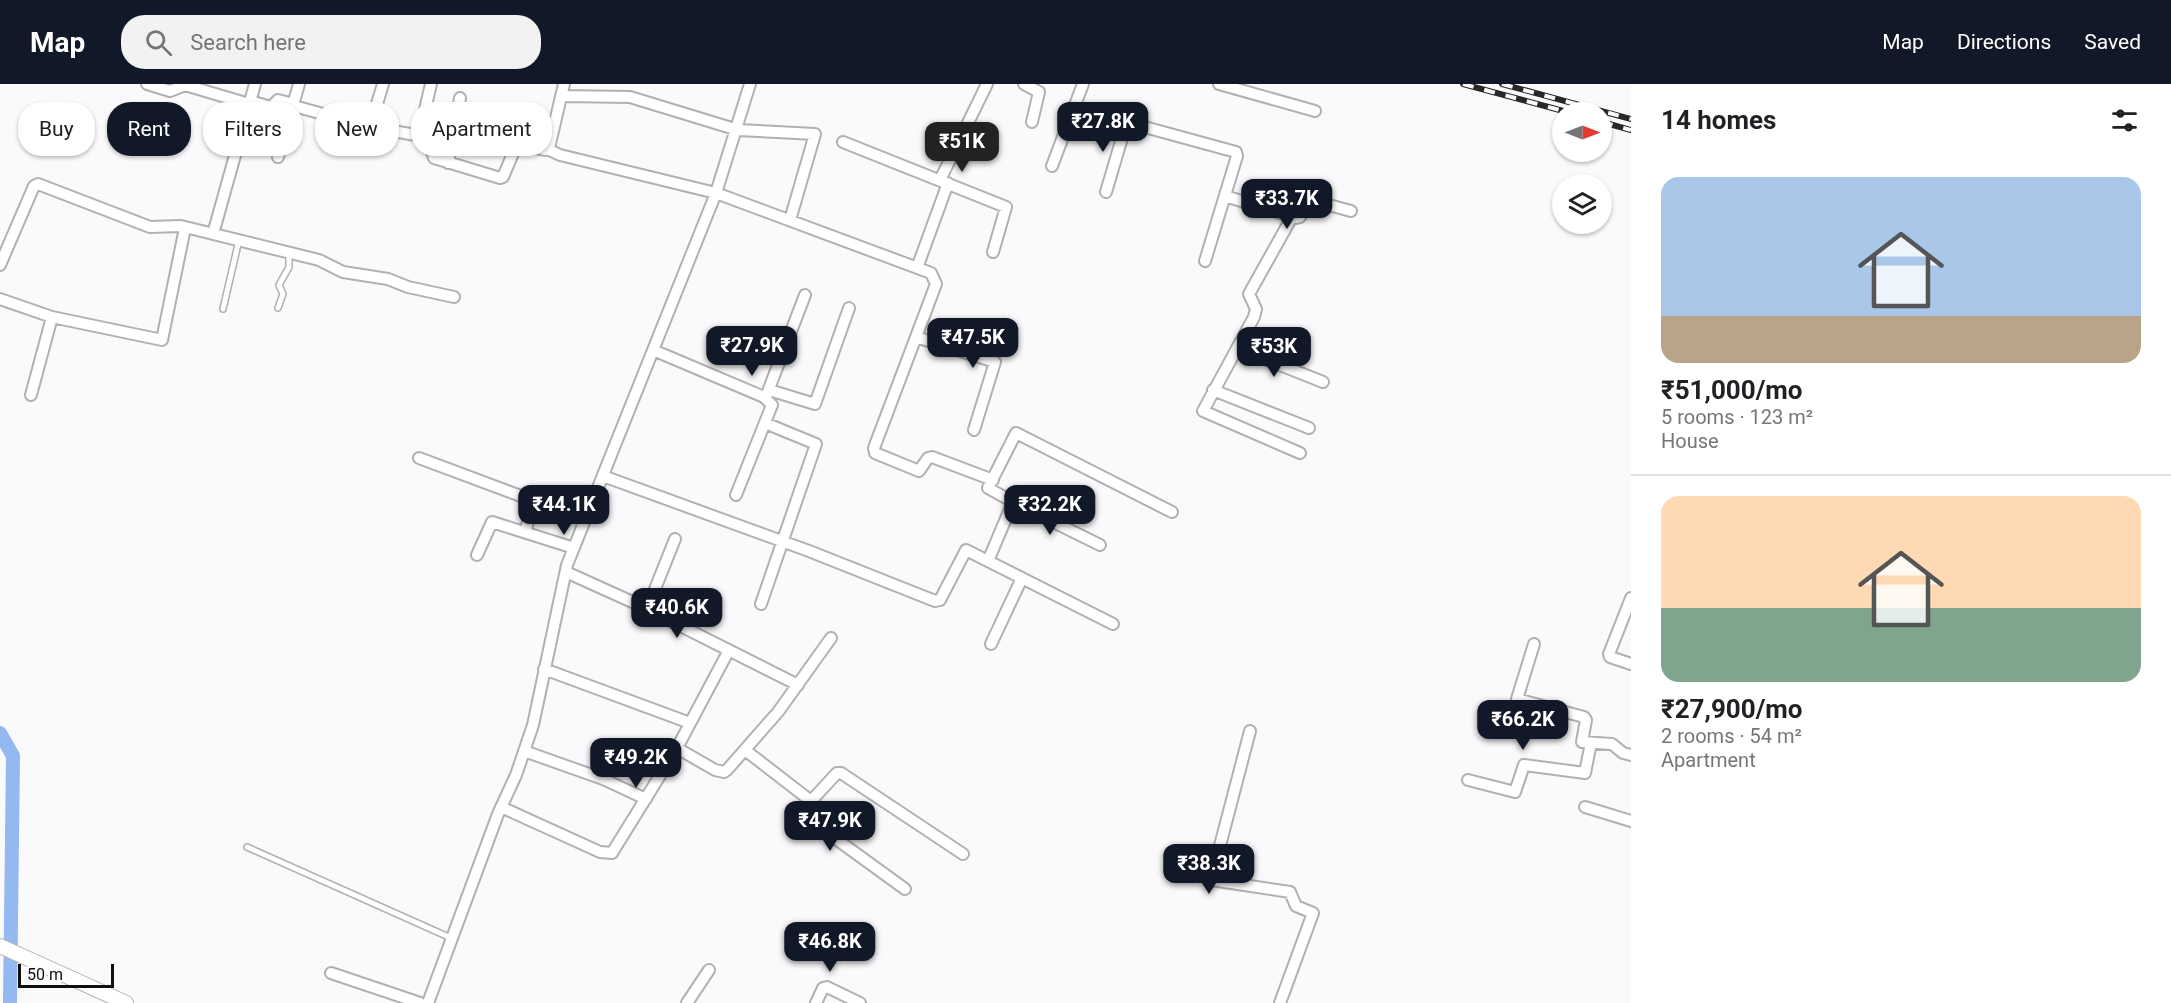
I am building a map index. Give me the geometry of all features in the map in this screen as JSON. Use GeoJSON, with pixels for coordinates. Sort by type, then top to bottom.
{"type":"FeatureCollection","features":[{"type":"Feature","properties":{"kind":"street"},"geometry":{"type":"LineString","coordinates":[[147,84],[170,91],[182,85],[204,87],[249,102],[255,84]]}},
{"type":"Feature","properties":{"kind":"street"},"geometry":{"type":"LineString","coordinates":[[295,102],[299,84]]}},
{"type":"Feature","properties":{"kind":"street"},"geometry":{"type":"LineString","coordinates":[[378,102],[383,84]]}},
{"type":"Feature","properties":{"kind":"street"},"geometry":{"type":"LineString","coordinates":[[427,102],[431,84]]}},
{"type":"Feature","properties":{"kind":"street"},"geometry":{"type":"LineString","coordinates":[[552,131],[564,84]]}},
{"type":"Feature","properties":{"kind":"street"},"geometry":{"type":"LineString","coordinates":[[428,1003],[524,751],[566,572],[574,548],[716,193],[738,130],[750,84]]}},
{"type":"Feature","properties":{"kind":"street"},"geometry":{"type":"LineString","coordinates":[[917,268],[944,181],[987,84]]}},
{"type":"Feature","properties":{"kind":"street"},"geometry":{"type":"LineString","coordinates":[[1024,84],[1039,92],[1032,122]]}},
{"type":"Feature","properties":{"kind":"street"},"geometry":{"type":"LineString","coordinates":[[1052,166],[1076,108],[1083,84]]}},
{"type":"Feature","properties":{"kind":"street"},"geometry":{"type":"LineString","coordinates":[[1219,84],[1315,111]]}},
{"type":"Feature","properties":{"kind":"street"},"geometry":{"type":"LineString","coordinates":[[562,96],[637,98],[738,130],[815,134],[790,220]]}},
{"type":"Feature","properties":{"kind":"street"},"geometry":{"type":"LineString","coordinates":[[448,163],[460,98]]}},
{"type":"Feature","properties":{"kind":"street"},"geometry":{"type":"LineString","coordinates":[[1076,108],[1236,152],[1237,156],[1205,261]]}},
{"type":"Feature","properties":{"kind":"street"},"geometry":{"type":"LineString","coordinates":[[1106,192],[1127,121]]}},
{"type":"Feature","properties":{"kind":"street"},"geometry":{"type":"LineString","coordinates":[[843,142],[1006,207],[993,252]]}},
{"type":"Feature","properties":{"kind":"street"},"geometry":{"type":"LineString","coordinates":[[552,151],[716,193],[934,275],[936,284],[874,453],[919,471],[928,458],[932,457],[993,480]]}},
{"type":"Feature","properties":{"kind":"street"},"geometry":{"type":"LineString","coordinates":[[213,234],[234,156]]}},
{"type":"Feature","properties":{"kind":"street"},"geometry":{"type":"LineString","coordinates":[[434,156],[448,163],[500,178],[503,177],[512,156]]}},
{"type":"Feature","properties":{"kind":"street"},"geometry":{"type":"LineString","coordinates":[[0,265],[36,184],[150,227],[178,225],[324,262],[342,272],[388,279],[408,287],[454,297]]}},
{"type":"Feature","properties":{"kind":"street"},"geometry":{"type":"LineString","coordinates":[[1225,196],[1292,217],[1300,217],[1310,200],[1351,211]]}},
{"type":"Feature","properties":{"kind":"street"},"geometry":{"type":"LineString","coordinates":[[1292,217],[1249,294],[1256,312],[1203,408],[1203,413],[1300,453]]}},
{"type":"Feature","properties":{"kind":"street"},"geometry":{"type":"LineString","coordinates":[[0,298],[52,316],[162,340],[185,228]]}},
{"type":"Feature","properties":{"kind":"street"},"geometry":{"type":"LineString","coordinates":[[766,393],[805,295]]}},
{"type":"Feature","properties":{"kind":"street"},"geometry":{"type":"LineString","coordinates":[[652,350],[766,393],[815,404],[849,308]]}},
{"type":"Feature","properties":{"kind":"street"},"geometry":{"type":"LineString","coordinates":[[31,395],[52,316]]}},
{"type":"Feature","properties":{"kind":"street"},"geometry":{"type":"LineString","coordinates":[[916,337],[996,362],[974,430]]}},
{"type":"Feature","properties":{"kind":"street"},"geometry":{"type":"LineString","coordinates":[[1237,348],[1323,382]]}},
{"type":"Feature","properties":{"kind":"street"},"geometry":{"type":"LineString","coordinates":[[1213,390],[1309,428]]}},
{"type":"Feature","properties":{"kind":"street"},"geometry":{"type":"LineString","coordinates":[[736,495],[772,404],[766,393]]}},
{"type":"Feature","properties":{"kind":"street"},"geometry":{"type":"LineString","coordinates":[[761,604],[816,444],[765,423]]}},
{"type":"Feature","properties":{"kind":"street"},"geometry":{"type":"LineString","coordinates":[[1100,545],[990,491],[993,480],[1018,433],[1172,512]]}},
{"type":"Feature","properties":{"kind":"street"},"geometry":{"type":"LineString","coordinates":[[419,458],[535,499],[585,520]]}},
{"type":"Feature","properties":{"kind":"street"},"geometry":{"type":"LineString","coordinates":[[603,476],[784,541],[935,601],[940,600],[965,550],[1113,624]]}},
{"type":"Feature","properties":{"kind":"street"},"geometry":{"type":"LineString","coordinates":[[525,532],[535,499]]}},
{"type":"Feature","properties":{"kind":"street"},"geometry":{"type":"LineString","coordinates":[[988,561],[1013,502]]}},
{"type":"Feature","properties":{"kind":"street"},"geometry":{"type":"LineString","coordinates":[[477,555],[490,523],[574,548]]}},
{"type":"Feature","properties":{"kind":"street"},"geometry":{"type":"LineString","coordinates":[[647,609],[675,539]]}},
{"type":"Feature","properties":{"kind":"street"},"geometry":{"type":"LineString","coordinates":[[566,572],[647,609],[798,685]]}},
{"type":"Feature","properties":{"kind":"street"},"geometry":{"type":"LineString","coordinates":[[991,644],[1022,578]]}},
{"type":"Feature","properties":{"kind":"street"},"geometry":{"type":"LineString","coordinates":[[1631,598],[1609,654],[1610,657],[1631,664]]}},
{"type":"Feature","properties":{"kind":"street"},"geometry":{"type":"LineString","coordinates":[[677,748],[715,770],[724,772],[798,685],[831,638]]}},
{"type":"Feature","properties":{"kind":"street"},"geometry":{"type":"LineString","coordinates":[[1534,644],[1517,699],[1584,717],[1586,720],[1581,740],[1612,744],[1623,753],[1631,755]]}},
{"type":"Feature","properties":{"kind":"street"},"geometry":{"type":"LineString","coordinates":[[501,807],[607,854],[616,849],[677,748],[729,650]]}},
{"type":"Feature","properties":{"kind":"street"},"geometry":{"type":"LineString","coordinates":[[544,669],[690,723]]}},
{"type":"Feature","properties":{"kind":"street"},"geometry":{"type":"LineString","coordinates":[[1250,731],[1211,880],[1290,892],[1296,906],[1313,913],[1280,1003]]}},
{"type":"Feature","properties":{"kind":"street"},"geometry":{"type":"LineString","coordinates":[[1468,780],[1515,792],[1524,765],[1585,772],[1591,743]]}},
{"type":"Feature","properties":{"kind":"street"},"geometry":{"type":"LineString","coordinates":[[745,750],[811,801]]}},
{"type":"Feature","properties":{"kind":"street"},"geometry":{"type":"LineString","coordinates":[[524,751],[572,767],[646,799]]}},
{"type":"Feature","properties":{"kind":"street"},"geometry":{"type":"LineString","coordinates":[[905,890],[803,815],[811,801],[840,772],[963,854]]}},
{"type":"Feature","properties":{"kind":"street"},"geometry":{"type":"LineString","coordinates":[[1585,807],[1631,821]]}},
{"type":"Feature","properties":{"kind":"street"},"geometry":{"type":"LineString","coordinates":[[0,945],[126,1003]]}},
{"type":"Feature","properties":{"kind":"street"},"geometry":{"type":"LineString","coordinates":[[687,1003],[709,970]]}},
{"type":"Feature","properties":{"kind":"street"},"geometry":{"type":"LineString","coordinates":[[332,974],[420,1003]]}},
{"type":"Feature","properties":{"kind":"street"},"geometry":{"type":"LineString","coordinates":[[816,1003],[823,988],[827,987],[860,1003]]}},
{"type":"Feature","properties":{"kind":"lane"},"geometry":{"type":"LineString","coordinates":[[223,309],[239,240]]}},
{"type":"Feature","properties":{"kind":"lane"},"geometry":{"type":"LineString","coordinates":[[278,308],[283,294],[279,285],[289,267],[289,252]]}},
{"type":"Feature","properties":{"kind":"lane"},"geometry":{"type":"LineString","coordinates":[[247,847],[451,938]]}},
{"type":"Feature","properties":{"kind":"waterway"},"geometry":{"type":"LineString","coordinates":[[0,733],[13,756],[10,1003]]}},
{"type":"Feature","properties":{"kind":"railway"},"geometry":{"type":"LineString","coordinates":[[1463,84],[1552,108]]}},
{"type":"Feature","properties":{"kind":"railway"},"geometry":{"type":"LineString","coordinates":[[1502,84],[1631,119]]}},
{"type":"Feature","properties":{"kind":"railway"},"geometry":{"type":"LineString","coordinates":[[1612,125],[1631,130]]}}]}
